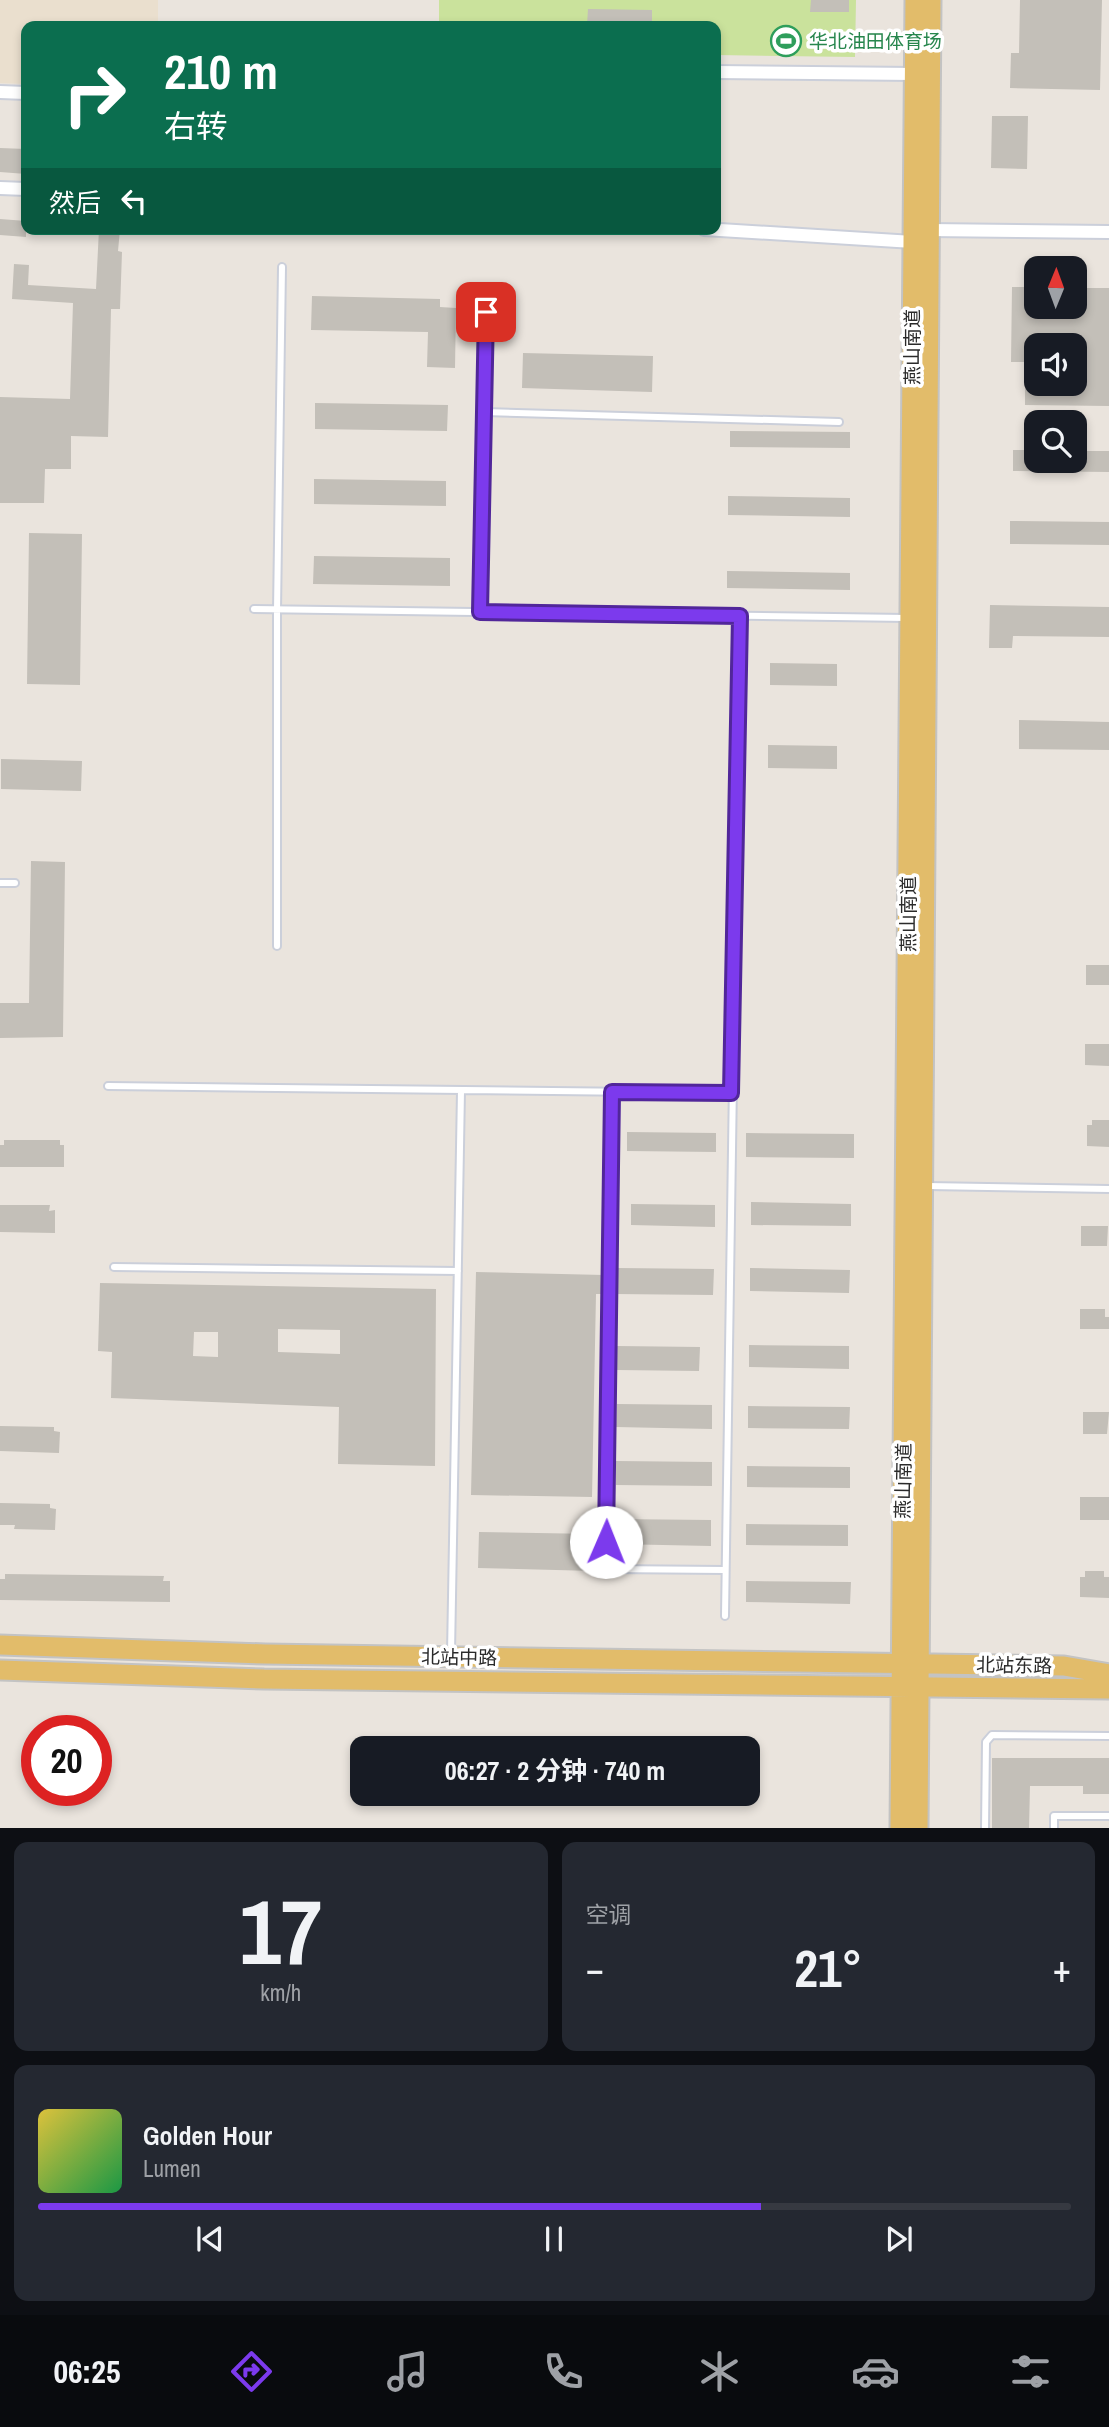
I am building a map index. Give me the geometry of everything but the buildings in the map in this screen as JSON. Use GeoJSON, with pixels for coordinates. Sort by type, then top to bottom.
{"type":"FeatureCollection","features":[{"type":"Feature","properties":{"kind":"main road","name":"燕山南道"},"geometry":{"type":"LineString","coordinates":[[910,1663],[921,1185],[921,236],[914,74],[915,0]]}},
{"type":"Feature","properties":{"kind":"main road","name":"燕山南道"},"geometry":{"type":"LineString","coordinates":[[918,1828],[910,1688],[910,618],[921,236],[932,0]]}},
{"type":"Feature","properties":{"kind":"main road","name":"北站中路"},"geometry":{"type":"LineString","coordinates":[[0,1646],[451,1657],[910,1663]]}},
{"type":"Feature","properties":{"kind":"main road","name":"北站东路"},"geometry":{"type":"LineString","coordinates":[[910,1663],[1064,1666],[1109,1674]]}},
{"type":"Feature","properties":{"kind":"main road","name":"北站中路"},"geometry":{"type":"LineString","coordinates":[[0,1670],[264,1679],[910,1688]]}},
{"type":"Feature","properties":{"kind":"main road","name":"燕山南道"},"geometry":{"type":"LineString","coordinates":[[900,1828],[910,1688]]}},
{"type":"Feature","properties":{"kind":"main road","name":"北站东路"},"geometry":{"type":"LineString","coordinates":[[910,1688],[1109,1689]]}},
{"type":"Feature","properties":{"kind":"street"},"geometry":{"type":"LineString","coordinates":[[721,72],[914,74]]}},
{"type":"Feature","properties":{"kind":"street"},"geometry":{"type":"LineString","coordinates":[[0,92],[21,93]]}},
{"type":"Feature","properties":{"kind":"street"},"geometry":{"type":"LineString","coordinates":[[0,188],[21,189]]}},
{"type":"Feature","properties":{"kind":"street"},"geometry":{"type":"LineString","coordinates":[[721,230],[921,236],[1109,232]]}},
{"type":"Feature","properties":{"kind":"lane"},"geometry":{"type":"LineString","coordinates":[[277,946],[277,610],[282,267]]}},
{"type":"Feature","properties":{"kind":"lane"},"geometry":{"type":"LineString","coordinates":[[480,612],[486,287]]}},
{"type":"Feature","properties":{"kind":"lane"},"geometry":{"type":"LineString","coordinates":[[484,412],[839,422]]}},
{"type":"Feature","properties":{"kind":"lane"},"geometry":{"type":"LineString","coordinates":[[254,610],[910,618]]}},
{"type":"Feature","properties":{"kind":"lane"},"geometry":{"type":"LineString","coordinates":[[724,1616],[740,616]]}},
{"type":"Feature","properties":{"kind":"lane"},"geometry":{"type":"LineString","coordinates":[[0,884],[15,883]]}},
{"type":"Feature","properties":{"kind":"lane"},"geometry":{"type":"LineString","coordinates":[[108,1086],[731,1093]]}},
{"type":"Feature","properties":{"kind":"lane"},"geometry":{"type":"LineString","coordinates":[[451,1657],[461,1091]]}},
{"type":"Feature","properties":{"kind":"lane"},"geometry":{"type":"LineString","coordinates":[[612,1092],[606,1569],[725,1570]]}},
{"type":"Feature","properties":{"kind":"lane"},"geometry":{"type":"LineString","coordinates":[[921,1185],[1109,1189]]}},
{"type":"Feature","properties":{"kind":"lane"},"geometry":{"type":"LineString","coordinates":[[114,1267],[458,1271]]}},
{"type":"Feature","properties":{"kind":"lane"},"geometry":{"type":"LineString","coordinates":[[985,1828],[986,1742],[992,1735],[1109,1736]]}},
{"type":"Feature","properties":{"kind":"lane"},"geometry":{"type":"LineString","coordinates":[[1054,1828],[1055,1816],[1109,1816]]}},
{"type":"Feature","properties":{"kind":"shaded area"},"geometry":{"type":"Polygon","coordinates":[[[0,0],[158,0],[158,21],[21,21],[21,84],[0,83],[0,0]]]}},
{"type":"Feature","properties":{"kind":"green space","name":"华北油田体育场"},"geometry":{"type":"Polygon","coordinates":[[[439,0],[856,0],[855,57],[721,55],[721,21],[439,21],[439,0]]]}},
{"type":"Feature","properties":{"kind":"place","name":"华北油田体育场"},"geometry":{"type":"Point","coordinates":[786,41]}},
{"type":"Feature","properties":{"kind":"route"},"geometry":{"type":"LineString","coordinates":[[486,312],[480,612],[740,616],[731,1093],[612,1092],[606,1542]]}}]}
